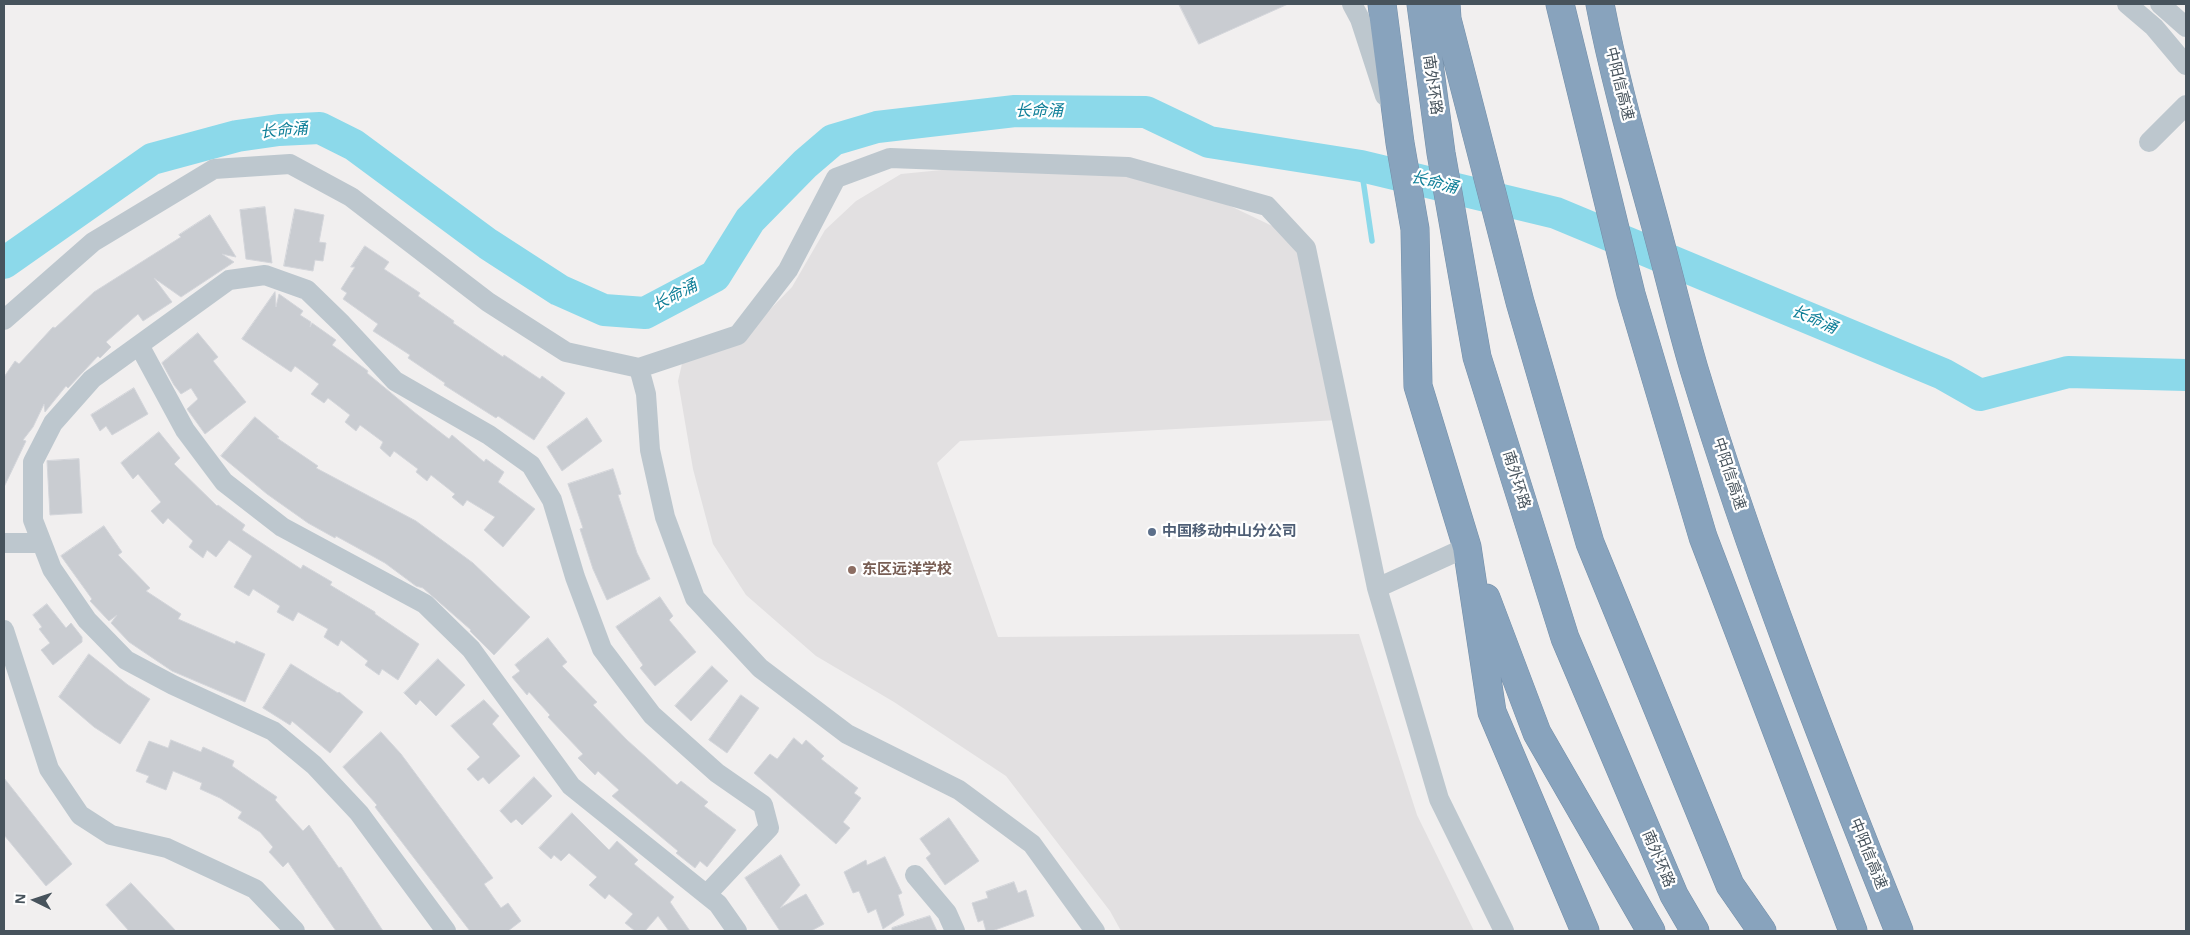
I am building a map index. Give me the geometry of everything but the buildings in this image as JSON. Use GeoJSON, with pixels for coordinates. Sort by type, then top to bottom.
{"type":"FeatureCollection","features":[{"type":"Feature","properties":{"kind":"highway"},"geometry":{"type":"LineString","coordinates":[[1382,4],[1400,143],[1415,229],[1418,386],[1467,548],[1537,733],[1651,931]]}},
{"type":"Feature","properties":{"kind":"highway","name":"南外环路"},"geometry":{"type":"LineString","coordinates":[[1422,4],[1441,154],[1477,357],[1566,638],[1674,895],[1695,931]]}},
{"type":"Feature","properties":{"kind":"highway"},"geometry":{"type":"LineString","coordinates":[[1560,4],[1631,294],[1704,536],[1853,931]]}},
{"type":"Feature","properties":{"kind":"highway","name":"中阳信高速"},"geometry":{"type":"LineString","coordinates":[[1600,4],[1639,164],[1694,369],[1748,533],[1790,648],[1847,802],[1900,931]]}},
{"type":"Feature","properties":{"kind":"highway","name":"南外环路"},"geometry":{"type":"LineString","coordinates":[[1449,9],[1476,131],[1510,264],[1590,543],[1730,885],[1762,931]]}},
{"type":"Feature","properties":{"kind":"highway"},"geometry":{"type":"LineString","coordinates":[[1467,548],[1492,712],[1585,931]]}},
{"type":"Feature","properties":{"kind":"street"},"geometry":{"type":"LineString","coordinates":[[1352,4],[1360,19],[1400,143]]}},
{"type":"Feature","properties":{"kind":"street"},"geometry":{"type":"LineString","coordinates":[[2127,4],[2154,27],[2186,65]]}},
{"type":"Feature","properties":{"kind":"street"},"geometry":{"type":"LineString","coordinates":[[2160,4],[2186,27]]}},
{"type":"Feature","properties":{"kind":"street"},"geometry":{"type":"LineString","coordinates":[[2149,142],[2186,105]]}},
{"type":"Feature","properties":{"kind":"street"},"geometry":{"type":"LineString","coordinates":[[4,320],[93,242],[214,169],[290,164],[351,197],[488,302],[566,352],[639,368],[738,335],[788,270],[836,178],[890,158],[1128,167],[1267,206],[1306,248],[1377,588],[1439,799],[1504,931]]}},
{"type":"Feature","properties":{"kind":"street"},"geometry":{"type":"LineString","coordinates":[[446,931],[360,813],[314,764],[273,731],[173,685],[126,660],[87,620],[52,569],[33,520],[33,462],[53,423],[92,379],[229,280],[265,275],[307,290],[395,380],[488,435],[531,465],[552,500],[574,577],[602,649],[652,715],[717,773],[764,805],[769,828],[707,894]]}},
{"type":"Feature","properties":{"kind":"street"},"geometry":{"type":"LineString","coordinates":[[139,345],[185,430],[224,482],[282,527],[425,604],[470,649],[571,786],[707,894],[718,904],[737,931]]}},
{"type":"Feature","properties":{"kind":"street"},"geometry":{"type":"LineString","coordinates":[[639,368],[646,394],[650,450],[665,517],[695,598],[760,668],[847,734],[958,790],[1032,844],[1095,931]]}},
{"type":"Feature","properties":{"kind":"street"},"geometry":{"type":"LineString","coordinates":[[4,543],[42,543]]}},
{"type":"Feature","properties":{"kind":"street"},"geometry":{"type":"LineString","coordinates":[[1377,588],[1467,548]]}},
{"type":"Feature","properties":{"kind":"street"},"geometry":{"type":"LineString","coordinates":[[4,630],[49,769],[80,815],[111,836],[167,848],[256,889],[295,931]]}},
{"type":"Feature","properties":{"kind":"street"},"geometry":{"type":"LineString","coordinates":[[914,875],[947,913],[956,931]]}},
{"type":"Feature","properties":{"kind":"shaded area","name":"东区远洋学校"},"geometry":{"type":"Polygon","coordinates":[[[1023,162],[1125,173],[1224,203],[1306,242],[1338,420],[960,441],[937,463],[998,637],[1359,634],[1417,815],[1474,931],[1121,931],[1110,911],[1006,776],[894,702],[816,656],[746,595],[713,544],[693,469],[678,381],[684,355],[752,328],[792,287],[825,230],[856,201],[901,174],[1023,162]]]}},
{"type":"Feature","properties":{"kind":"waterway","name":"长命涌"},"geometry":{"type":"LineString","coordinates":[[4,263],[152,159],[237,136],[279,130],[320,128],[354,145],[488,244],[559,290],[604,310],[645,313],[715,276],[750,220],[805,164],[833,140],[877,127],[1015,111],[1146,112],[1209,142],[1361,166],[1556,213],[1943,374],[1980,395],[2068,372],[2186,375]]}},
{"type":"Feature","properties":{"kind":"waterway"},"geometry":{"type":"LineString","coordinates":[[1361,166],[1372,241]]}},
{"type":"Feature","properties":{"kind":"place","name":"中国移动中山分公司"},"geometry":{"type":"Point","coordinates":[1152,532]}},
{"type":"Feature","properties":{"kind":"place","name":"东区远洋学校"},"geometry":{"type":"Point","coordinates":[852,570]}}]}
